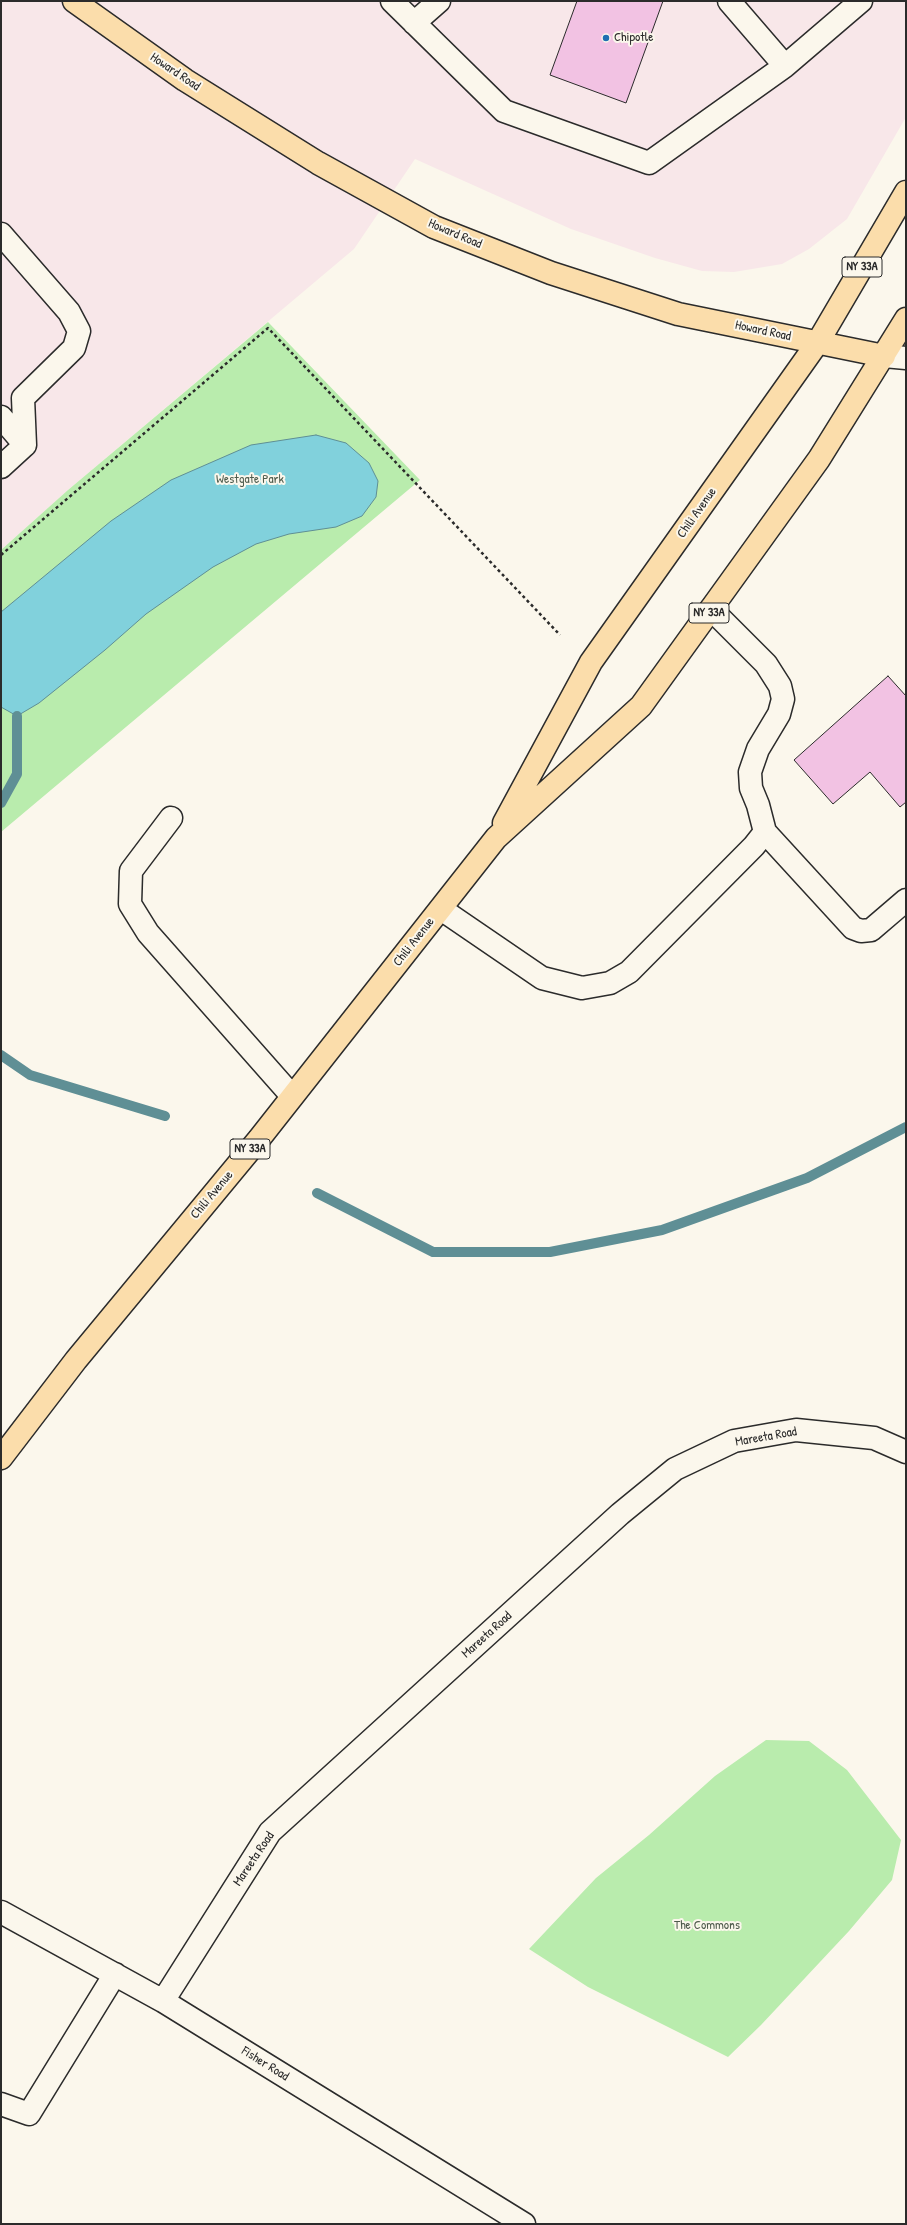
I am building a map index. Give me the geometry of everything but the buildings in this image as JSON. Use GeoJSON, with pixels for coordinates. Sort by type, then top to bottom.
{"type":"FeatureCollection","features":[{"type":"Feature","properties":{"kind":"main road","name":"Howard Road"},"geometry":{"type":"LineString","coordinates":[[74,1],[185,80],[318,163],[434,226],[551,273],[678,314],[884,356]]}},
{"type":"Feature","properties":{"kind":"main road","name":"Chili Avenue"},"geometry":{"type":"LineString","coordinates":[[1,1458],[76,1360],[292,1096],[496,838],[590,662],[818,342],[906,192]]}},
{"type":"Feature","properties":{"kind":"main road","name":"Chili Avenue"},"geometry":{"type":"LineString","coordinates":[[496,838],[641,706],[819,459],[906,319]]}},
{"type":"Feature","properties":{"kind":"street"},"geometry":{"type":"LineString","coordinates":[[392,1],[504,111],[649,163],[785,66],[861,1]]}},
{"type":"Feature","properties":{"kind":"street"},"geometry":{"type":"LineString","coordinates":[[414,23],[440,1]]}},
{"type":"Feature","properties":{"kind":"street"},"geometry":{"type":"LineString","coordinates":[[729,1],[785,66]]}},
{"type":"Feature","properties":{"kind":"street"},"geometry":{"type":"LineString","coordinates":[[1,234],[69,312],[79,331],[74,348],[23,398],[25,445],[1,467]]}},
{"type":"Feature","properties":{"kind":"street"},"geometry":{"type":"LineString","coordinates":[[884,356],[906,358]]}},
{"type":"Feature","properties":{"kind":"street"},"geometry":{"type":"LineString","coordinates":[[1,417],[25,445]]}},
{"type":"Feature","properties":{"kind":"street"},"geometry":{"type":"LineString","coordinates":[[711,609],[766,664],[780,686],[783,699],[779,714],[758,750],[750,772],[751,788],[758,805],[765,832],[853,928],[861,931],[871,930],[906,900]]}},
{"type":"Feature","properties":{"kind":"street"},"geometry":{"type":"LineString","coordinates":[[171,818],[131,871],[130,904],[148,932],[292,1096]]}},
{"type":"Feature","properties":{"kind":"street"},"geometry":{"type":"LineString","coordinates":[[441,909],[542,978],[582,988],[610,983],[629,972],[754,846],[765,832]]}},
{"type":"Feature","properties":{"kind":"street","name":"Mareeta Road"},"geometry":{"type":"LineString","coordinates":[[163,2001],[270,1832],[620,1514],[675,1469],[734,1441],[796,1430],[874,1438],[906,1452]]}},
{"type":"Feature","properties":{"kind":"street","name":"Fisher Road"},"geometry":{"type":"LineString","coordinates":[[1,1912],[163,2001],[524,2224]]}},
{"type":"Feature","properties":{"kind":"street"},"geometry":{"type":"LineString","coordinates":[[1,2104],[29,2114],[114,1974]]}},
{"type":"Feature","properties":{"kind":"path"},"geometry":{"type":"LineString","coordinates":[[1,555],[268,328],[560,635]]}},
{"type":"Feature","properties":{"kind":"shaded area"},"geometry":{"type":"Polygon","coordinates":[[[1,1],[906,1],[906,117],[847,219],[809,249],[782,264],[734,272],[702,271],[655,258],[571,229],[415,159],[354,249],[68,490],[1,550],[1,1]]]}},
{"type":"Feature","properties":{"kind":"green space","name":"Westgate Park"},"geometry":{"type":"Polygon","coordinates":[[[268,322],[420,480],[1,832],[1,550],[68,490],[268,322]]]}},
{"type":"Feature","properties":{"kind":"green space","name":"The Commons"},"geometry":{"type":"Polygon","coordinates":[[[766,1740],[809,1741],[847,1770],[901,1840],[892,1880],[849,1931],[761,2025],[728,2057],[588,1987],[529,1949],[596,1878],[649,1835],[715,1776],[766,1740]]]}},
{"type":"Feature","properties":{"kind":"water"},"geometry":{"type":"Polygon","coordinates":[[[316,435],[346,443],[369,463],[378,481],[376,497],[362,516],[336,527],[289,534],[256,544],[213,567],[146,614],[105,650],[39,703],[17,716],[1,707],[1,612],[111,521],[171,480],[251,445],[316,435]]]}},
{"type":"Feature","properties":{"kind":"waterway"},"geometry":{"type":"LineString","coordinates":[[1,803],[17,774],[17,716]]}},
{"type":"Feature","properties":{"kind":"waterway"},"geometry":{"type":"LineString","coordinates":[[1,1055],[30,1075],[165,1116]]}},
{"type":"Feature","properties":{"kind":"waterway"},"geometry":{"type":"LineString","coordinates":[[317,1193],[433,1252],[550,1252],[662,1230],[807,1178],[906,1127]]}},
{"type":"Feature","properties":{"kind":"place","name":"Chipotle"},"geometry":{"type":"Point","coordinates":[606,38]}}]}
